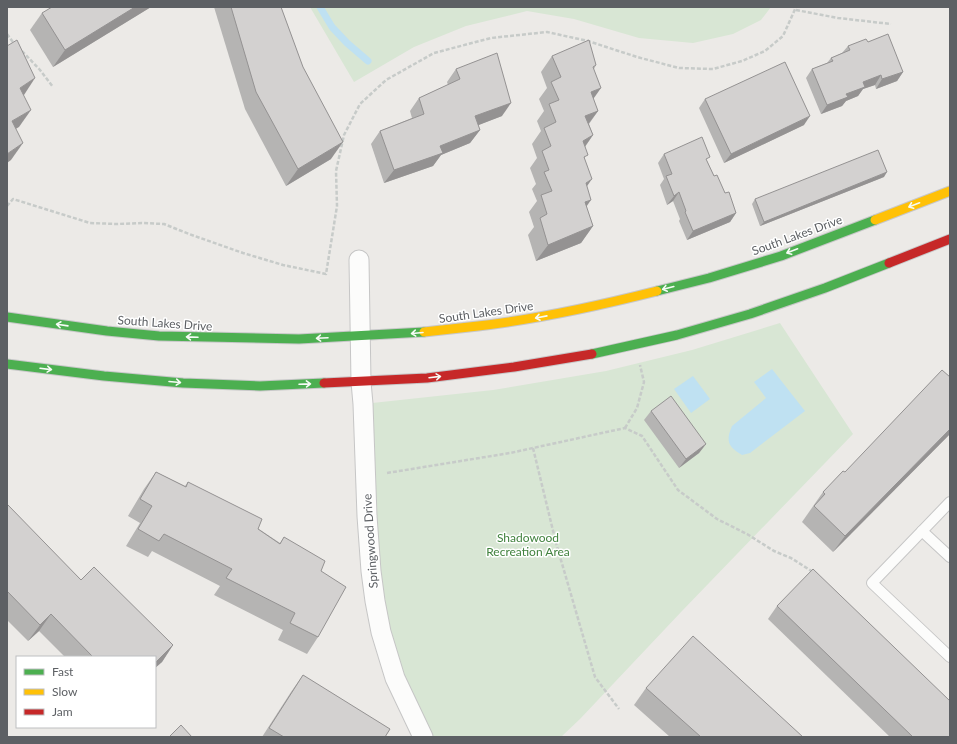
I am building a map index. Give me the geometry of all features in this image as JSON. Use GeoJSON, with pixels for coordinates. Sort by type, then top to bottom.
{"type":"FeatureCollection","features":[{"type":"Feature","properties":{"kind":"main road","name":"South Lakes Drive"},"geometry":{"type":"LineString","coordinates":[[7,317],[107,331],[159,336],[226,338],[299,339],[411,333],[479,326],[537,317],[618,301],[709,278],[781,256],[950,191]]}},
{"type":"Feature","properties":{"kind":"main road"},"geometry":{"type":"LineString","coordinates":[[7,364],[104,376],[183,383],[260,386],[427,378],[514,367],[594,354],[677,334],[750,314],[824,288],[950,239]]}},
{"type":"Feature","properties":{"kind":"street","name":"Springwood Drive"},"geometry":{"type":"LineString","coordinates":[[359,260],[361,382],[367,516],[374,601],[381,632],[396,678],[423,737]]}},
{"type":"Feature","properties":{"kind":"lane"},"geometry":{"type":"LineString","coordinates":[[950,502],[872,583],[950,657]]}},
{"type":"Feature","properties":{"kind":"lane"},"geometry":{"type":"LineString","coordinates":[[922,531],[950,557]]}},
{"type":"Feature","properties":{"kind":"path"},"geometry":{"type":"LineString","coordinates":[[7,206],[13,199],[90,223],[117,224],[142,222],[164,224],[242,253],[283,265],[326,274],[337,206],[336,171],[344,135],[360,104],[386,80],[434,53],[491,38],[547,32],[588,41],[637,57],[679,68],[712,69],[742,60],[764,51],[783,36],[796,9],[838,18],[891,24]]}},
{"type":"Feature","properties":{"kind":"path"},"geometry":{"type":"LineString","coordinates":[[7,34],[40,70],[53,87]]}},
{"type":"Feature","properties":{"kind":"path"},"geometry":{"type":"LineString","coordinates":[[625,428],[636,408],[644,382],[640,363]]}},
{"type":"Feature","properties":{"kind":"path"},"geometry":{"type":"LineString","coordinates":[[384,473],[510,453],[625,428],[642,436],[678,490],[717,519],[747,534],[774,551],[791,558],[815,574]]}},
{"type":"Feature","properties":{"kind":"path"},"geometry":{"type":"LineString","coordinates":[[533,448],[556,543],[595,677],[619,709]]}},
{"type":"Feature","properties":{"kind":"green space"},"geometry":{"type":"Polygon","coordinates":[[[310,7],[771,7],[761,20],[733,34],[693,43],[639,38],[574,19],[527,11],[466,26],[414,47],[354,82],[310,7]]]}},
{"type":"Feature","properties":{"kind":"green space","name":"Shadowood Recreation Area"},"geometry":{"type":"Polygon","coordinates":[[[780,323],[853,434],[561,737],[423,737],[381,632],[363,404],[493,390],[606,371],[692,350],[780,323]]]}},
{"type":"Feature","properties":{"kind":"water"},"geometry":{"type":"Polygon","coordinates":[[[772,369],[805,411],[750,453],[742,455],[731,447],[729,436],[732,426],[766,398],[754,382],[772,369]]]}},
{"type":"Feature","properties":{"kind":"water"},"geometry":{"type":"Polygon","coordinates":[[[693,376],[710,399],[691,413],[674,389],[693,376]]]}},
{"type":"Feature","properties":{"kind":"building"},"geometry":{"type":"Polygon","coordinates":[[[52,7],[135,7],[65,50],[42,13],[52,7]]]}},
{"type":"Feature","properties":{"kind":"building"},"geometry":{"type":"Polygon","coordinates":[[[231,7],[281,7],[303,67],[343,142],[298,169],[256,92],[231,7]]]}},
{"type":"Feature","properties":{"kind":"building"},"geometry":{"type":"Polygon","coordinates":[[[888,34],[903,72],[882,79],[881,75],[863,82],[865,87],[846,94],[848,97],[827,105],[812,69],[833,61],[831,58],[850,50],[848,46],[866,39],[868,42],[888,34]]]}},
{"type":"Feature","properties":{"kind":"building"},"geometry":{"type":"Polygon","coordinates":[[[17,40],[35,78],[20,88],[31,110],[12,121],[23,143],[7,154],[7,46],[17,40]]]}},
{"type":"Feature","properties":{"kind":"building"},"geometry":{"type":"Polygon","coordinates":[[[589,40],[596,65],[593,67],[601,88],[591,92],[598,111],[585,116],[593,135],[583,141],[588,155],[584,157],[592,179],[586,183],[591,200],[585,202],[593,226],[548,245],[540,218],[547,214],[541,195],[552,191],[544,172],[549,170],[542,151],[551,146],[544,128],[556,122],[549,104],[559,100],[551,82],[561,77],[552,56],[589,40]]]}},
{"type":"Feature","properties":{"kind":"building"},"geometry":{"type":"Polygon","coordinates":[[[497,53],[511,103],[475,116],[480,130],[440,146],[443,153],[394,170],[380,131],[424,114],[419,98],[460,79],[456,69],[497,53]]]}},
{"type":"Feature","properties":{"kind":"building"},"geometry":{"type":"Polygon","coordinates":[[[785,62],[810,116],[731,154],[705,99],[785,62]]]}},
{"type":"Feature","properties":{"kind":"building"},"geometry":{"type":"Polygon","coordinates":[[[702,137],[710,157],[706,159],[714,176],[717,175],[725,193],[729,192],[736,213],[693,231],[679,192],[674,196],[666,176],[672,174],[664,154],[702,137]]]}},
{"type":"Feature","properties":{"kind":"building"},"geometry":{"type":"Polygon","coordinates":[[[878,150],[887,172],[764,222],[755,199],[878,150]]]}},
{"type":"Feature","properties":{"kind":"building"},"geometry":{"type":"Polygon","coordinates":[[[942,370],[950,377],[950,429],[845,536],[814,506],[825,494],[823,492],[843,471],[845,472],[942,370]]]}},
{"type":"Feature","properties":{"kind":"building"},"geometry":{"type":"Polygon","coordinates":[[[671,396],[706,444],[686,459],[651,411],[671,396]]]}},
{"type":"Feature","properties":{"kind":"building"},"geometry":{"type":"Polygon","coordinates":[[[156,472],[186,487],[188,482],[262,519],[258,529],[280,544],[284,537],[325,561],[321,571],[346,587],[318,637],[290,623],[295,613],[226,578],[232,569],[164,534],[159,541],[138,529],[152,506],[140,499],[156,472]]]}},
{"type":"Feature","properties":{"kind":"building"},"geometry":{"type":"Polygon","coordinates":[[[8,505],[81,580],[94,567],[173,645],[156,662],[156,656],[92,656],[51,614],[40,625],[7,591],[8,505]]]}},
{"type":"Feature","properties":{"kind":"building"},"geometry":{"type":"Polygon","coordinates":[[[813,569],[950,701],[950,737],[913,737],[777,606],[813,569]]]}},
{"type":"Feature","properties":{"kind":"building"},"geometry":{"type":"Polygon","coordinates":[[[693,636],[803,737],[701,737],[646,688],[693,636]]]}},
{"type":"Feature","properties":{"kind":"building"},"geometry":{"type":"Polygon","coordinates":[[[303,675],[390,729],[385,737],[284,737],[269,728],[303,675]]]}},
{"type":"Feature","properties":{"kind":"building"},"geometry":{"type":"Polygon","coordinates":[[[181,725],[192,737],[169,737],[181,725]]]}},
{"type":"Feature","properties":{"kind":"waterway"},"geometry":{"type":"LineString","coordinates":[[320,7],[332,27],[347,43],[368,61]]}},
{"type":"Feature","properties":{"kind":"traffic: fast"},"geometry":{"type":"LineString","coordinates":[[657,291],[709,278],[781,256],[875,220]]}},
{"type":"Feature","properties":{"kind":"traffic: fast"},"geometry":{"type":"LineString","coordinates":[[592,354],[677,335],[750,314],[825,288],[889,263]]}},
{"type":"Feature","properties":{"kind":"traffic: fast"},"geometry":{"type":"LineString","coordinates":[[7,317],[107,331],[159,336],[299,339],[424,332]]}},
{"type":"Feature","properties":{"kind":"traffic: fast"},"geometry":{"type":"LineString","coordinates":[[7,364],[104,376],[183,383],[260,386],[324,383]]}},
{"type":"Feature","properties":{"kind":"traffic: slow"},"geometry":{"type":"LineString","coordinates":[[875,220],[950,191]]}},
{"type":"Feature","properties":{"kind":"traffic: slow"},"geometry":{"type":"LineString","coordinates":[[424,332],[545,316],[657,291]]}},
{"type":"Feature","properties":{"kind":"traffic: jam"},"geometry":{"type":"LineString","coordinates":[[889,263],[950,239]]}},
{"type":"Feature","properties":{"kind":"traffic: jam"},"geometry":{"type":"LineString","coordinates":[[324,383],[427,378],[514,367],[592,354]]}}]}
